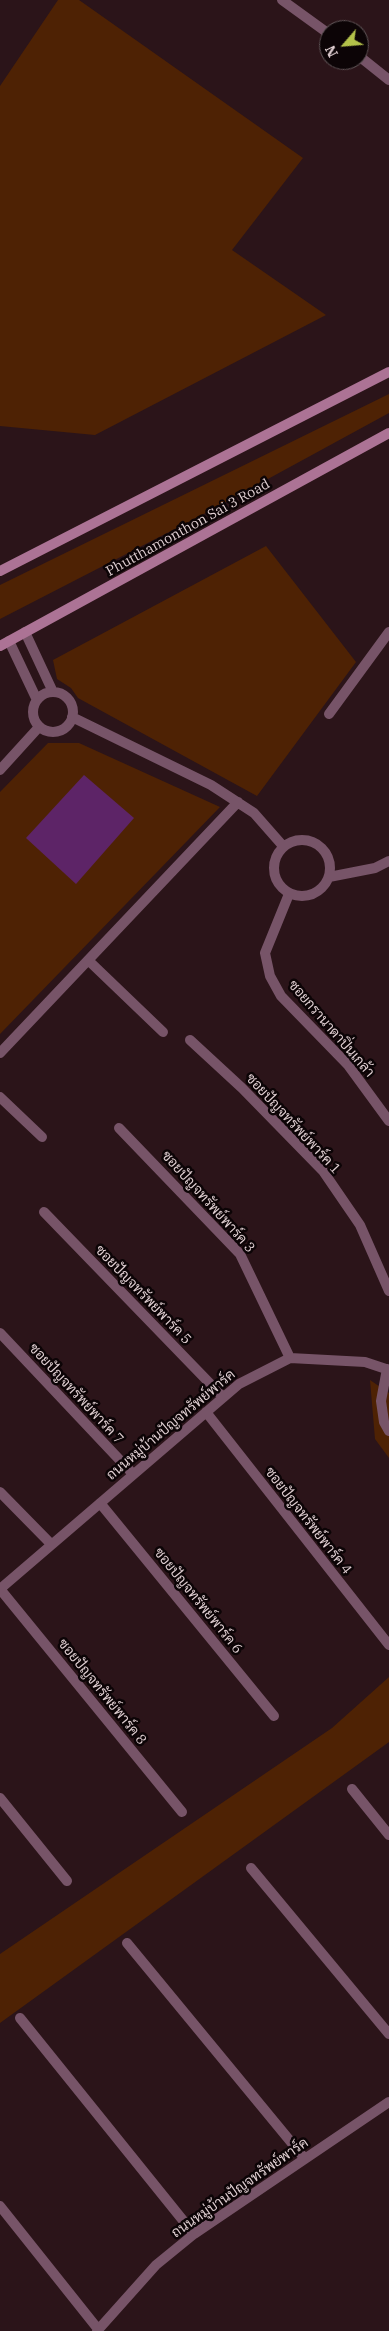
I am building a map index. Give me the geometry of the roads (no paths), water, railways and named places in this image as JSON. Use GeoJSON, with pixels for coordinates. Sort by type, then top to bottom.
{"type":"FeatureCollection","features":[{"type":"Feature","properties":{"kind":"main road"},"geometry":{"type":"LineString","coordinates":[[0,571],[389,372]]}},
{"type":"Feature","properties":{"kind":"main road","name":"Phutthamonthon Sai 3 Road"},"geometry":{"type":"LineString","coordinates":[[4,643],[389,434]]}},
{"type":"Feature","properties":{"kind":"street"},"geometry":{"type":"LineString","coordinates":[[282,0],[319,27]]}},
{"type":"Feature","properties":{"kind":"street"},"geometry":{"type":"LineString","coordinates":[[369,64],[389,80]]}},
{"type":"Feature","properties":{"kind":"street"},"geometry":{"type":"LineString","coordinates":[[25,632],[53,692]]}},
{"type":"Feature","properties":{"kind":"street"},"geometry":{"type":"LineString","coordinates":[[329,714],[389,632]]}},
{"type":"Feature","properties":{"kind":"street"},"geometry":{"type":"LineString","coordinates":[[4,643],[37,700]]}},
{"type":"Feature","properties":{"kind":"street"},"geometry":{"type":"LineString","coordinates":[[53,692],[62,694],[68,700],[72,708],[72,717],[64,729],[51,732],[39,727],[34,718],[33,709],[37,700],[44,694],[53,692]]}},
{"type":"Feature","properties":{"kind":"street"},"geometry":{"type":"LineString","coordinates":[[72,717],[211,785],[254,813],[283,846]]}},
{"type":"Feature","properties":{"kind":"street"},"geometry":{"type":"LineString","coordinates":[[0,770],[39,727]]}},
{"type":"Feature","properties":{"kind":"street"},"geometry":{"type":"LineString","coordinates":[[0,1053],[238,802]]}},
{"type":"Feature","properties":{"kind":"street"},"geometry":{"type":"LineString","coordinates":[[300,839],[318,844],[329,859],[329,877],[322,888],[312,894],[301,897],[289,894],[280,887],[274,871],[276,854],[283,846],[300,839]]}},
{"type":"Feature","properties":{"kind":"street"},"geometry":{"type":"LineString","coordinates":[[329,877],[376,868],[389,861]]}},
{"type":"Feature","properties":{"kind":"street","name":"ซอยกรานาดาปิ่นเกล้า"},"geometry":{"type":"LineString","coordinates":[[289,894],[265,953],[270,976],[281,996],[348,1065],[389,1121]]}},
{"type":"Feature","properties":{"kind":"street"},"geometry":{"type":"LineString","coordinates":[[89,961],[163,1032]]}},
{"type":"Feature","properties":{"kind":"street","name":"ซอยปัญจทรัพย์พาร์ค 1"},"geometry":{"type":"LineString","coordinates":[[190,1040],[242,1088],[323,1171],[360,1225],[389,1291]]}},
{"type":"Feature","properties":{"kind":"street"},"geometry":{"type":"LineString","coordinates":[[0,1097],[42,1138]]}},
{"type":"Feature","properties":{"kind":"street","name":"ซอยปัญจทรัพย์พาร์ค 3"},"geometry":{"type":"LineString","coordinates":[[119,1128],[240,1254],[290,1358]]}},
{"type":"Feature","properties":{"kind":"street","name":"ซอยปัญจทรัพย์พาร์ค 5"},"geometry":{"type":"LineString","coordinates":[[44,1212],[223,1397]]}},
{"type":"Feature","properties":{"kind":"street","name":"ซอยปัญจทรัพย์พาร์ค 7"},"geometry":{"type":"LineString","coordinates":[[0,1333],[132,1473]]}},
{"type":"Feature","properties":{"kind":"street"},"geometry":{"type":"LineString","coordinates":[[290,1358],[365,1362],[388,1369],[381,1400],[384,1422],[389,1432]]}},
{"type":"Feature","properties":{"kind":"street","name":"ถนนหมู่บ้านปัญจทรัพย์พาร์ค"},"geometry":{"type":"LineString","coordinates":[[0,1589],[132,1473],[239,1384],[290,1358]]}},
{"type":"Feature","properties":{"kind":"street","name":"ซอยปัญจทรัพย์พาร์ค 4"},"geometry":{"type":"LineString","coordinates":[[206,1412],[389,1645]]}},
{"type":"Feature","properties":{"kind":"street"},"geometry":{"type":"LineString","coordinates":[[0,1492],[51,1544]]}},
{"type":"Feature","properties":{"kind":"street","name":"ซอยปัญจทรัพย์พาร์ค 6"},"geometry":{"type":"LineString","coordinates":[[100,1503],[274,1716]]}},
{"type":"Feature","properties":{"kind":"street","name":"ซอยปัญจทรัพย์พาร์ค 8"},"geometry":{"type":"LineString","coordinates":[[0,1589],[182,1812]]}},
{"type":"Feature","properties":{"kind":"street"},"geometry":{"type":"LineString","coordinates":[[352,1789],[389,1835]]}},
{"type":"Feature","properties":{"kind":"street"},"geometry":{"type":"LineString","coordinates":[[0,1798],[67,1881]]}},
{"type":"Feature","properties":{"kind":"street"},"geometry":{"type":"LineString","coordinates":[[251,1868],[389,2034]]}},
{"type":"Feature","properties":{"kind":"street"},"geometry":{"type":"LineString","coordinates":[[127,1943],[305,2159]]}},
{"type":"Feature","properties":{"kind":"street"},"geometry":{"type":"LineString","coordinates":[[20,2018],[194,2234]]}},
{"type":"Feature","properties":{"kind":"street","name":"ถนนหมู่บ้านปัญจทรัพย์พาร์ค"},"geometry":{"type":"LineString","coordinates":[[98,2330],[156,2265],[194,2234],[389,2102]]}},
{"type":"Feature","properties":{"kind":"street"},"geometry":{"type":"LineString","coordinates":[[0,2206],[98,2330]]}}]}
